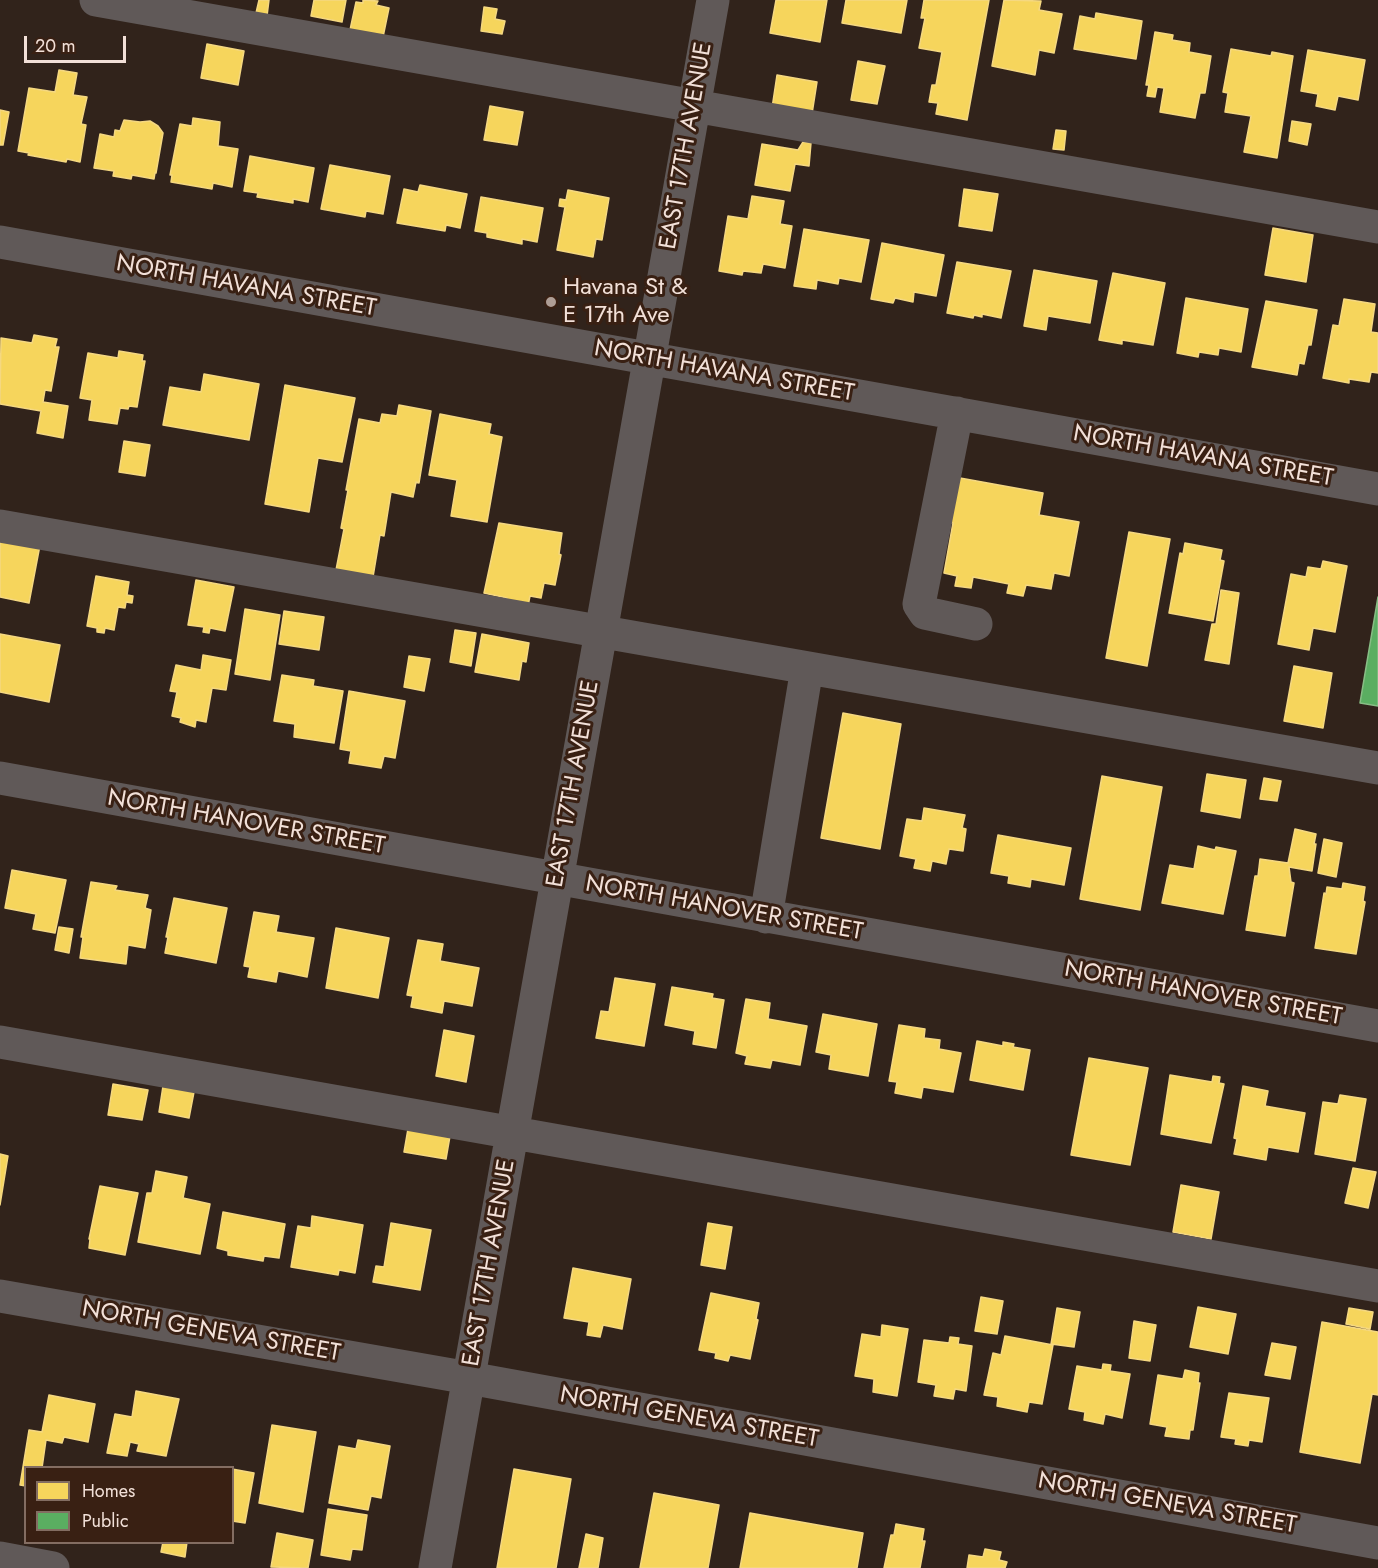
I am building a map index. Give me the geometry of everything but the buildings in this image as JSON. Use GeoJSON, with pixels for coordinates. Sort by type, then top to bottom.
{"type":"FeatureCollection","features":[{"type":"Feature","properties":{"kind":"street"},"geometry":{"type":"LineString","coordinates":[[96,0],[1378,227]]}},
{"type":"Feature","properties":{"kind":"street","name":"EAST 17TH AVENUE"},"geometry":{"type":"LineString","coordinates":[[435,1568],[713,0]]}},
{"type":"Feature","properties":{"kind":"street","name":"NORTH HAVANA STREET"},"geometry":{"type":"LineString","coordinates":[[0,242],[1378,489]]}},
{"type":"Feature","properties":{"kind":"street"},"geometry":{"type":"LineString","coordinates":[[957,413],[919,604],[925,613],[976,624]]}},
{"type":"Feature","properties":{"kind":"street"},"geometry":{"type":"LineString","coordinates":[[0,525],[1378,768]]}},
{"type":"Feature","properties":{"kind":"street"},"geometry":{"type":"LineString","coordinates":[[766,917],[807,668]]}},
{"type":"Feature","properties":{"kind":"street","name":"NORTH HANOVER STREET"},"geometry":{"type":"LineString","coordinates":[[0,778],[1378,1026]]}},
{"type":"Feature","properties":{"kind":"street"},"geometry":{"type":"LineString","coordinates":[[0,1042],[513,1131],[1378,1286]]}},
{"type":"Feature","properties":{"kind":"street","name":"NORTH GENEVA STREET"},"geometry":{"type":"LineString","coordinates":[[0,1296],[470,1378],[1378,1543]]}},
{"type":"Feature","properties":{"kind":"street"},"geometry":{"type":"LineString","coordinates":[[0,1558],[53,1568]]}},
{"type":"Feature","properties":{"kind":"place","name":"Havana St & E 17th Ave"},"geometry":{"type":"Point","coordinates":[551,302]}}]}
